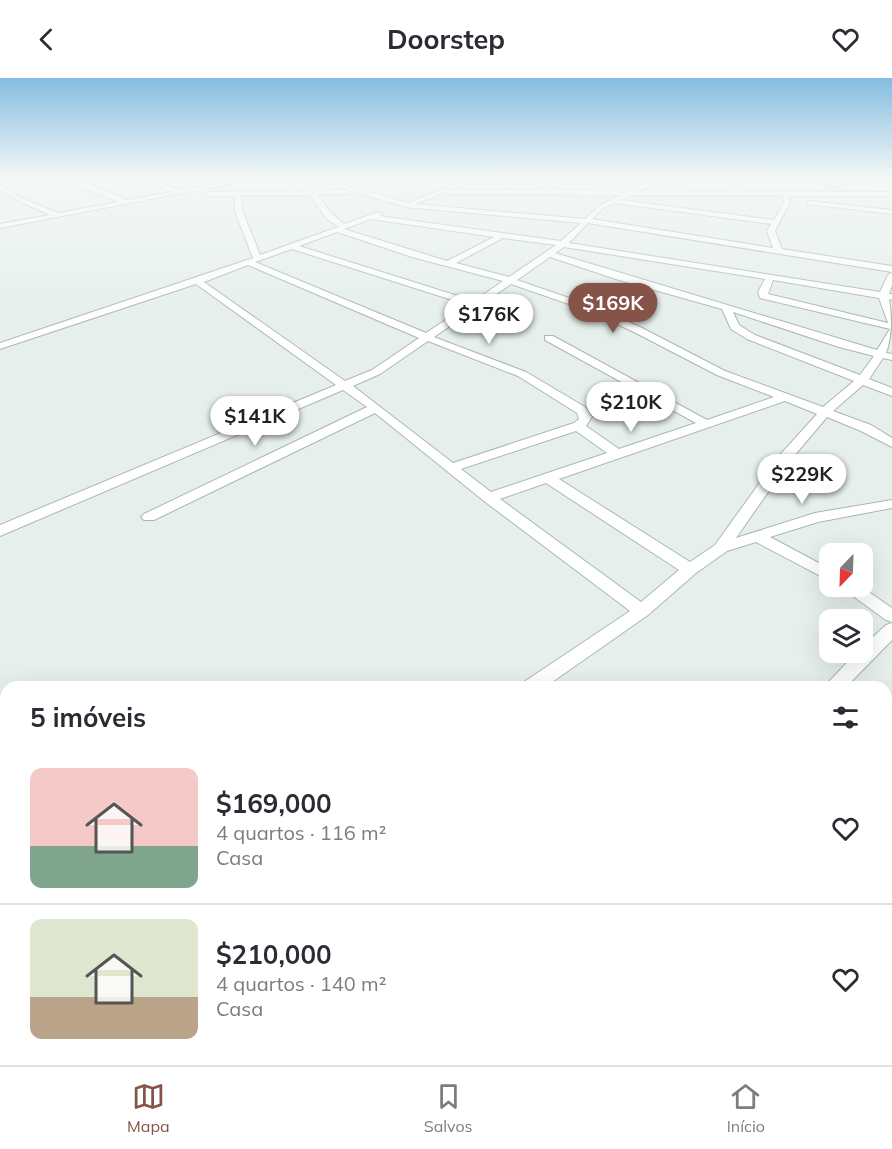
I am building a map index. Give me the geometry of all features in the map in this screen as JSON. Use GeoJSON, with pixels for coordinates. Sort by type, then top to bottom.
{"type":"FeatureCollection","features":[{"type":"Feature","properties":{"kind":"street"},"geometry":{"type":"LineString","coordinates":[[245,225],[257,258]]}},
{"type":"Feature","properties":{"kind":"street"},"geometry":{"type":"LineString","coordinates":[[337,225],[340,228],[448,264],[509,280],[616,320],[720,373],[866,428],[892,443]]}},
{"type":"Feature","properties":{"kind":"street"},"geometry":{"type":"LineString","coordinates":[[0,346],[197,280],[349,225]]}},
{"type":"Feature","properties":{"kind":"street"},"geometry":{"type":"LineString","coordinates":[[421,225],[563,244],[888,297]]}},
{"type":"Feature","properties":{"kind":"street"},"geometry":{"type":"LineString","coordinates":[[0,531],[376,372],[563,244],[584,225]]}},
{"type":"Feature","properties":{"kind":"street"},"geometry":{"type":"LineString","coordinates":[[614,225],[892,268]]}},
{"type":"Feature","properties":{"kind":"street"},"geometry":{"type":"LineString","coordinates":[[684,236],[695,225]]}},
{"type":"Feature","properties":{"kind":"street"},"geometry":{"type":"LineString","coordinates":[[774,225],[771,231],[772,238],[780,252]]}},
{"type":"Feature","properties":{"kind":"street"},"geometry":{"type":"LineString","coordinates":[[448,264],[501,236]]}},
{"type":"Feature","properties":{"kind":"street"},"geometry":{"type":"LineString","coordinates":[[291,246],[474,304]]}},
{"type":"Feature","properties":{"kind":"street"},"geometry":{"type":"LineString","coordinates":[[548,254],[585,264],[636,283],[726,307],[886,356]]}},
{"type":"Feature","properties":{"kind":"street"},"geometry":{"type":"LineString","coordinates":[[247,262],[540,383],[581,410],[586,417],[585,421],[578,426],[450,468]]}},
{"type":"Feature","properties":{"kind":"street"},"geometry":{"type":"LineString","coordinates":[[892,275],[888,297],[892,322]]}},
{"type":"Feature","properties":{"kind":"street"},"geometry":{"type":"LineString","coordinates":[[721,548],[784,459],[824,413],[886,356],[892,330],[763,296],[770,278]]}},
{"type":"Feature","properties":{"kind":"street"},"geometry":{"type":"LineString","coordinates":[[197,280],[343,387],[376,408],[489,498],[642,611]]}},
{"type":"Feature","properties":{"kind":"street"},"geometry":{"type":"LineString","coordinates":[[726,307],[735,327],[742,332],[892,392]]}},
{"type":"Feature","properties":{"kind":"street"},"geometry":{"type":"LineString","coordinates":[[549,338],[612,370],[704,423]]}},
{"type":"Feature","properties":{"kind":"street"},"geometry":{"type":"LineString","coordinates":[[489,498],[783,398]]}},
{"type":"Feature","properties":{"kind":"street"},"geometry":{"type":"LineString","coordinates":[[149,517],[376,408]]}},
{"type":"Feature","properties":{"kind":"street"},"geometry":{"type":"LineString","coordinates":[[578,426],[618,455]]}},
{"type":"Feature","properties":{"kind":"street"},"geometry":{"type":"LineString","coordinates":[[548,478],[690,569]]}},
{"type":"Feature","properties":{"kind":"street"},"geometry":{"type":"LineString","coordinates":[[540,681],[642,611],[690,569],[721,548],[815,518],[888,508]]}},
{"type":"Feature","properties":{"kind":"street"},"geometry":{"type":"LineString","coordinates":[[758,537],[819,570]]}},
{"type":"Feature","properties":{"kind":"street"},"geometry":{"type":"LineString","coordinates":[[864,597],[892,616]]}},
{"type":"Feature","properties":{"kind":"street"},"geometry":{"type":"LineString","coordinates":[[840,681],[892,629]]}}]}
